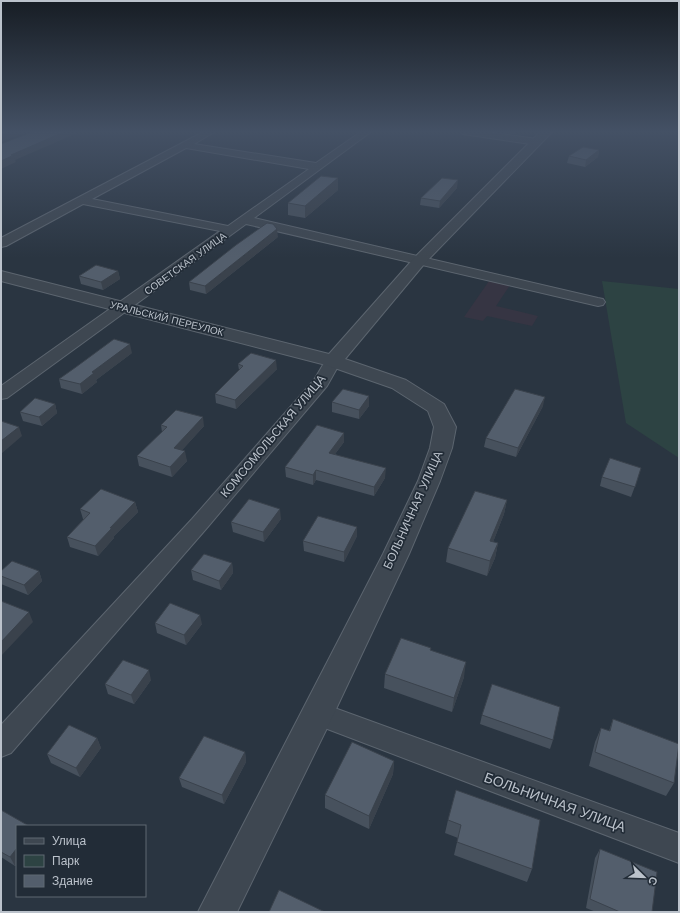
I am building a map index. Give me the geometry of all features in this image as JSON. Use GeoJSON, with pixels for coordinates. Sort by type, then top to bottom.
{"type":"FeatureCollection","features":[{"type":"Feature","properties":{"kind":"street"},"geometry":{"type":"LineString","coordinates":[[1,243],[129,174]]}},
{"type":"Feature","properties":{"kind":"street","name":"СОВЕТСКАЯ УЛИЦА"},"geometry":{"type":"LineString","coordinates":[[1,394],[309,174]]}},
{"type":"Feature","properties":{"kind":"street","name":"КОМСОМОЛЬСКАЯ УЛИЦА"},"geometry":{"type":"LineString","coordinates":[[1,744],[198,524],[321,382],[333,361],[420,260],[506,174]]}},
{"type":"Feature","properties":{"kind":"street"},"geometry":{"type":"LineString","coordinates":[[80,200],[231,230]]}},
{"type":"Feature","properties":{"kind":"street"},"geometry":{"type":"LineString","coordinates":[[245,220],[598,302]]}},
{"type":"Feature","properties":{"kind":"street","name":"УРАЛЬСКИЙ ПЕРЕУЛОК"},"geometry":{"type":"LineString","coordinates":[[1,276],[333,361]]}},
{"type":"Feature","properties":{"kind":"street","name":"БОЛЬНИЧНАЯ УЛИЦА"},"geometry":{"type":"LineString","coordinates":[[217,912],[318,714],[429,481],[441,448],[445,427],[437,408],[399,384],[333,361]]}},
{"type":"Feature","properties":{"kind":"street","name":"БОЛЬНИЧНАЯ УЛИЦА"},"geometry":{"type":"LineString","coordinates":[[318,714],[679,848]]}},
{"type":"Feature","properties":{"kind":"shaded area"},"geometry":{"type":"Polygon","coordinates":[[[489,281],[510,285],[496,306],[538,316],[532,326],[487,316],[483,321],[464,317],[489,281]]]}},
{"type":"Feature","properties":{"kind":"green space"},"geometry":{"type":"Polygon","coordinates":[[[602,281],[679,289],[679,458],[626,423],[602,281]]]}},
{"type":"Feature","properties":{"kind":"building"},"geometry":{"type":"Polygon","coordinates":[[[321,176],[338,178],[305,206],[288,203],[321,176]]]}},
{"type":"Feature","properties":{"kind":"building"},"geometry":{"type":"Polygon","coordinates":[[[442,178],[458,180],[440,201],[421,198],[442,178]]]}},
{"type":"Feature","properties":{"kind":"building"},"geometry":{"type":"Polygon","coordinates":[[[267,223],[273,224],[277,229],[205,286],[189,282],[236,245],[267,223]]]}},
{"type":"Feature","properties":{"kind":"building"},"geometry":{"type":"Polygon","coordinates":[[[96,265],[118,271],[101,282],[79,276],[96,265]]]}},
{"type":"Feature","properties":{"kind":"building"},"geometry":{"type":"Polygon","coordinates":[[[114,339],[130,344],[92,372],[94,373],[80,384],[59,379],[76,367],[114,339]]]}},
{"type":"Feature","properties":{"kind":"building"},"geometry":{"type":"Polygon","coordinates":[[[251,353],[276,360],[235,400],[215,394],[243,366],[238,364],[251,353]]]}},
{"type":"Feature","properties":{"kind":"building"},"geometry":{"type":"Polygon","coordinates":[[[343,389],[369,396],[359,410],[332,402],[343,389]]]}},
{"type":"Feature","properties":{"kind":"building"},"geometry":{"type":"Polygon","coordinates":[[[515,389],[545,397],[518,448],[486,438],[515,389]]]}},
{"type":"Feature","properties":{"kind":"building"},"geometry":{"type":"Polygon","coordinates":[[[35,398],[55,404],[39,417],[20,412],[35,398]]]}},
{"type":"Feature","properties":{"kind":"building"},"geometry":{"type":"Polygon","coordinates":[[[176,410],[203,417],[174,448],[185,451],[170,467],[137,456],[167,427],[161,425],[176,410]]]}},
{"type":"Feature","properties":{"kind":"building"},"geometry":{"type":"Polygon","coordinates":[[[1,421],[19,427],[1,441],[1,421]]]}},
{"type":"Feature","properties":{"kind":"building"},"geometry":{"type":"Polygon","coordinates":[[[317,425],[344,433],[329,453],[386,468],[374,487],[316,470],[313,475],[285,467],[317,425]]]}},
{"type":"Feature","properties":{"kind":"building"},"geometry":{"type":"Polygon","coordinates":[[[610,458],[641,468],[635,487],[602,477],[610,458]]]}},
{"type":"Feature","properties":{"kind":"building"},"geometry":{"type":"Polygon","coordinates":[[[101,489],[135,502],[95,546],[67,537],[90,513],[80,509],[101,489]]]}},
{"type":"Feature","properties":{"kind":"building"},"geometry":{"type":"Polygon","coordinates":[[[475,491],[507,500],[490,541],[498,543],[490,561],[448,548],[475,491]]]}},
{"type":"Feature","properties":{"kind":"building"},"geometry":{"type":"Polygon","coordinates":[[[249,499],[280,509],[263,532],[231,522],[249,499]]]}},
{"type":"Feature","properties":{"kind":"building"},"geometry":{"type":"Polygon","coordinates":[[[318,516],[357,527],[344,552],[303,541],[318,516]]]}},
{"type":"Feature","properties":{"kind":"building"},"geometry":{"type":"Polygon","coordinates":[[[204,554],[232,563],[219,581],[191,570],[204,554]]]}},
{"type":"Feature","properties":{"kind":"building"},"geometry":{"type":"Polygon","coordinates":[[[12,561],[39,571],[24,585],[1,576],[1,571],[12,561]]]}},
{"type":"Feature","properties":{"kind":"building"},"geometry":{"type":"Polygon","coordinates":[[[1,601],[29,612],[1,642],[1,601]]]}},
{"type":"Feature","properties":{"kind":"building"},"geometry":{"type":"Polygon","coordinates":[[[170,603],[200,615],[184,635],[155,623],[170,603]]]}},
{"type":"Feature","properties":{"kind":"building"},"geometry":{"type":"Polygon","coordinates":[[[401,638],[431,648],[430,650],[466,662],[454,698],[385,674],[401,638]]]}},
{"type":"Feature","properties":{"kind":"building"},"geometry":{"type":"Polygon","coordinates":[[[123,660],[149,670],[131,695],[105,684],[123,660]]]}},
{"type":"Feature","properties":{"kind":"building"},"geometry":{"type":"Polygon","coordinates":[[[492,684],[560,707],[553,740],[482,715],[492,684]]]}},
{"type":"Feature","properties":{"kind":"building"},"geometry":{"type":"Polygon","coordinates":[[[613,719],[679,744],[674,783],[595,752],[601,728],[610,731],[613,719]]]}},
{"type":"Feature","properties":{"kind":"building"},"geometry":{"type":"Polygon","coordinates":[[[69,725],[97,738],[76,768],[47,754],[69,725]]]}},
{"type":"Feature","properties":{"kind":"building"},"geometry":{"type":"Polygon","coordinates":[[[204,736],[245,752],[222,795],[179,778],[204,736]]]}},
{"type":"Feature","properties":{"kind":"building"},"geometry":{"type":"Polygon","coordinates":[[[352,742],[394,761],[369,816],[325,795],[352,742]]]}},
{"type":"Feature","properties":{"kind":"building"},"geometry":{"type":"Polygon","coordinates":[[[456,790],[540,820],[532,869],[457,842],[461,825],[448,820],[456,790]]]}},
{"type":"Feature","properties":{"kind":"building"},"geometry":{"type":"Polygon","coordinates":[[[1,810],[27,825],[16,825],[16,849],[10,857],[1,852],[1,810]]]}},
{"type":"Feature","properties":{"kind":"building"},"geometry":{"type":"Polygon","coordinates":[[[600,849],[657,872],[652,912],[620,912],[590,899],[600,849]]]}},
{"type":"Feature","properties":{"kind":"building"},"geometry":{"type":"Polygon","coordinates":[[[279,890],[325,912],[269,912],[279,890]]]}}]}
